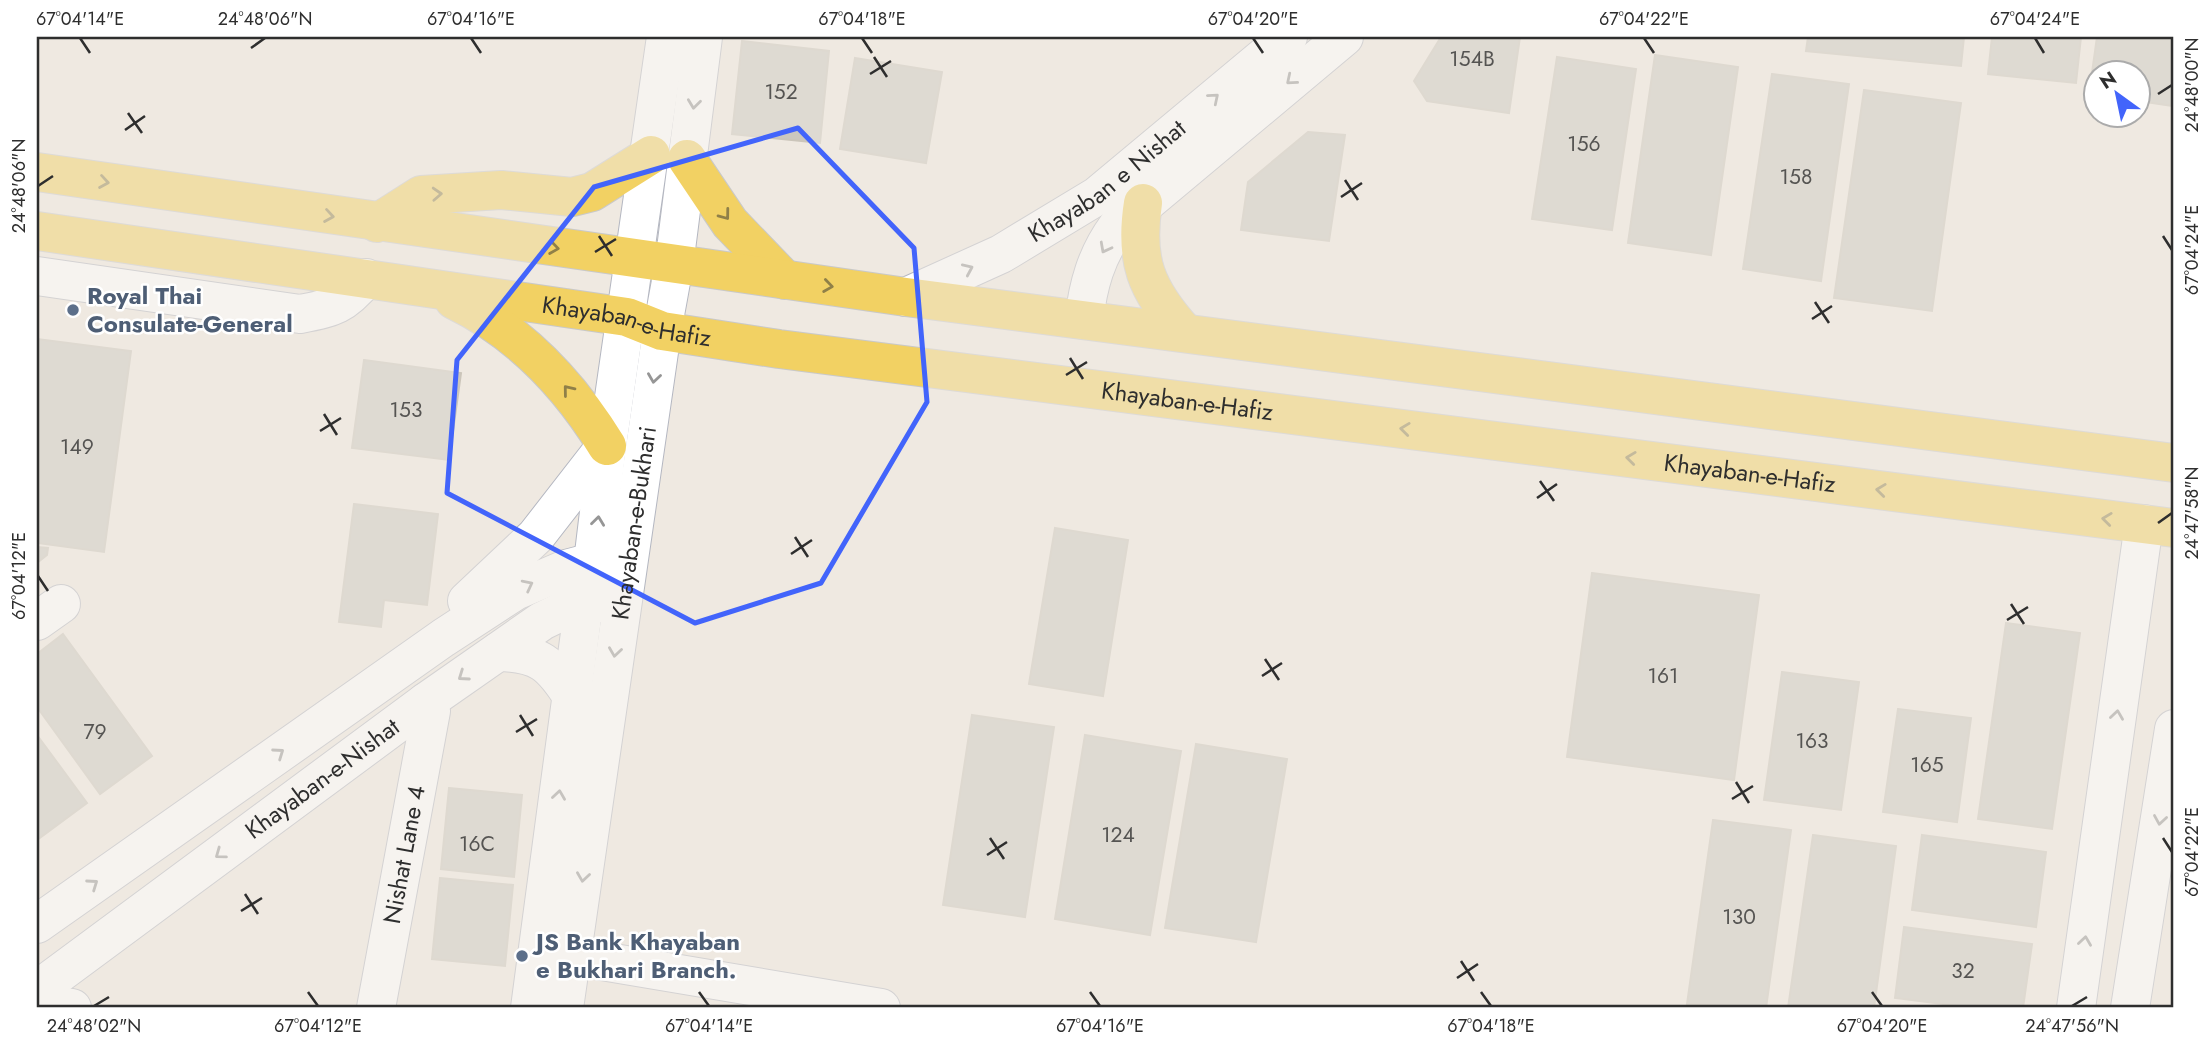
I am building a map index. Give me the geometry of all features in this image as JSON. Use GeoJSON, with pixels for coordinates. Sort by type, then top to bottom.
{"type":"FeatureCollection","features":[{"type":"Feature","properties":{"kind":"main road"},"geometry":{"type":"LineString","coordinates":[[377,223],[421,195],[501,190],[572,197],[592,192],[669,157],[785,280]]}},
{"type":"Feature","properties":{"kind":"main road"},"geometry":{"type":"LineString","coordinates":[[37,172],[906,297],[2174,463]]}},
{"type":"Feature","properties":{"kind":"main road"},"geometry":{"type":"LineString","coordinates":[[1143,203],[1138,232],[1141,260],[1150,287],[1184,332]]}},
{"type":"Feature","properties":{"kind":"main road","name":"Khayaban-e-Hafiz"},"geometry":{"type":"LineString","coordinates":[[37,231],[627,317],[662,331],[806,352],[2159,526]]}},
{"type":"Feature","properties":{"kind":"main road"},"geometry":{"type":"LineString","coordinates":[[432,289],[490,320],[533,353],[586,412],[607,446]]}},
{"type":"Feature","properties":{"kind":"street","name":"Khayaban-e-Bukhari"},"geometry":{"type":"LineString","coordinates":[[530,1008],[584,603],[610,563],[662,331],[674,265],[666,37]]}},
{"type":"Feature","properties":{"kind":"street","name":"Khayaban-e-Bukhari"},"geometry":{"type":"LineString","coordinates":[[564,1008],[622,601],[610,563],[607,446],[636,259],[669,157],[703,37]]}},
{"type":"Feature","properties":{"kind":"street","name":"Khayaban e Nishat"},"geometry":{"type":"LineString","coordinates":[[906,297],[1001,254],[1087,202],[1288,37]]}},
{"type":"Feature","properties":{"kind":"street","name":"Khayaban e Nishat"},"geometry":{"type":"LineString","coordinates":[[1084,320],[1089,283],[1104,245],[1143,203],[1344,37]]}},
{"type":"Feature","properties":{"kind":"street"},"geometry":{"type":"LineString","coordinates":[[37,276],[300,314],[333,308],[350,298],[366,278]]}},
{"type":"Feature","properties":{"kind":"street"},"geometry":{"type":"LineString","coordinates":[[443,638],[472,594],[536,536],[607,446]]}},
{"type":"Feature","properties":{"kind":"street"},"geometry":{"type":"LineString","coordinates":[[2076,1008],[2159,526]]}},
{"type":"Feature","properties":{"kind":"street","name":"Khayaban-e-Nishat"},"geometry":{"type":"LineString","coordinates":[[37,924],[443,638],[538,580],[610,563]]}},
{"type":"Feature","properties":{"kind":"street","name":"Khayaban-e-Nishat"},"geometry":{"type":"LineString","coordinates":[[37,989],[426,702],[551,616],[584,603],[622,601]]}},
{"type":"Feature","properties":{"kind":"street"},"geometry":{"type":"LineString","coordinates":[[498,652],[523,653],[544,661],[560,677],[573,698]]}},
{"type":"Feature","properties":{"kind":"street","name":"Nishat Lane 4"},"geometry":{"type":"LineString","coordinates":[[376,1008],[431,711],[426,702]]}},
{"type":"Feature","properties":{"kind":"street"},"geometry":{"type":"LineString","coordinates":[[2130,1008],[2174,729]]}},
{"type":"Feature","properties":{"kind":"street"},"geometry":{"type":"LineString","coordinates":[[572,956],[881,1008]]}},
{"type":"Feature","properties":{"kind":"street"},"geometry":{"type":"LineString","coordinates":[[37,1003],[72,1008]]}},
{"type":"Feature","properties":{"kind":"highlighted area"},"geometry":{"type":"Polygon","coordinates":[[[798,128],[914,248],[927,402],[821,583],[695,623],[447,493],[457,360],[594,187],[798,128]]]}},
{"type":"Feature","properties":{"kind":"building"},"geometry":{"type":"Polygon","coordinates":[[[1441,37],[1520,37],[1509,113],[1427,101],[1414,81],[1441,37]]]}},
{"type":"Feature","properties":{"kind":"building"},"geometry":{"type":"Polygon","coordinates":[[[1808,37],[1964,37],[1961,66],[1806,51],[1808,37]]]}},
{"type":"Feature","properties":{"kind":"building"},"geometry":{"type":"Polygon","coordinates":[[[1992,37],[2081,37],[2076,83],[1988,74],[1992,37]]]}},
{"type":"Feature","properties":{"kind":"building"},"geometry":{"type":"Polygon","coordinates":[[[2097,37],[2174,37],[2173,106],[2152,103],[2152,60],[2094,60],[2097,37]]]}},
{"type":"Feature","properties":{"kind":"building"},"geometry":{"type":"Polygon","coordinates":[[[742,41],[829,51],[820,143],[732,134],[742,41]]]}},
{"type":"Feature","properties":{"kind":"building"},"geometry":{"type":"Polygon","coordinates":[[[1655,55],[1738,67],[1711,255],[1628,243],[1655,55]]]}},
{"type":"Feature","properties":{"kind":"building"},"geometry":{"type":"Polygon","coordinates":[[[1557,57],[1636,69],[1612,230],[1532,219],[1557,57]]]}},
{"type":"Feature","properties":{"kind":"building"},"geometry":{"type":"Polygon","coordinates":[[[855,58],[942,72],[926,163],[840,149],[855,58]]]}},
{"type":"Feature","properties":{"kind":"building"},"geometry":{"type":"Polygon","coordinates":[[[1772,74],[1849,84],[1821,281],[1743,269],[1772,74]]]}},
{"type":"Feature","properties":{"kind":"building"},"geometry":{"type":"Polygon","coordinates":[[[1864,90],[1961,103],[1932,311],[1834,298],[1864,90]]]}},
{"type":"Feature","properties":{"kind":"building"},"geometry":{"type":"Polygon","coordinates":[[[1308,132],[1345,135],[1329,241],[1241,230],[1248,182],[1308,132]]]}},
{"type":"Feature","properties":{"kind":"building"},"geometry":{"type":"Polygon","coordinates":[[[37,339],[131,351],[104,552],[37,543],[37,339]]]}},
{"type":"Feature","properties":{"kind":"building"},"geometry":{"type":"Polygon","coordinates":[[[364,360],[461,373],[449,460],[352,448],[364,360]]]}},
{"type":"Feature","properties":{"kind":"building"},"geometry":{"type":"Polygon","coordinates":[[[354,504],[438,514],[427,605],[384,600],[381,627],[339,622],[354,504]]]}},
{"type":"Feature","properties":{"kind":"building"},"geometry":{"type":"Polygon","coordinates":[[[1055,528],[1128,540],[1103,696],[1029,684],[1055,528]]]}},
{"type":"Feature","properties":{"kind":"building"},"geometry":{"type":"Polygon","coordinates":[[[37,547],[48,548],[47,555],[37,563],[37,547]]]}},
{"type":"Feature","properties":{"kind":"building"},"geometry":{"type":"Polygon","coordinates":[[[1592,573],[1759,595],[1734,780],[1567,757],[1592,573]]]}},
{"type":"Feature","properties":{"kind":"building"},"geometry":{"type":"Polygon","coordinates":[[[2006,623],[2080,633],[2052,829],[1978,819],[2006,623]]]}},
{"type":"Feature","properties":{"kind":"building"},"geometry":{"type":"Polygon","coordinates":[[[63,634],[152,756],[100,794],[37,707],[37,654],[63,634]]]}},
{"type":"Feature","properties":{"kind":"building"},"geometry":{"type":"Polygon","coordinates":[[[1782,672],[1859,682],[1841,810],[1764,800],[1782,672]]]}},
{"type":"Feature","properties":{"kind":"building"},"geometry":{"type":"Polygon","coordinates":[[[1898,709],[1971,718],[1957,822],[1883,812],[1898,709]]]}},
{"type":"Feature","properties":{"kind":"building"},"geometry":{"type":"Polygon","coordinates":[[[972,715],[1054,727],[1025,917],[943,905],[972,715]]]}},
{"type":"Feature","properties":{"kind":"building"},"geometry":{"type":"Polygon","coordinates":[[[37,735],[87,803],[37,840],[37,735]]]}},
{"type":"Feature","properties":{"kind":"building"},"geometry":{"type":"Polygon","coordinates":[[[1085,735],[1181,751],[1150,935],[1055,919],[1085,735]]]}},
{"type":"Feature","properties":{"kind":"building"},"geometry":{"type":"Polygon","coordinates":[[[1196,744],[1287,759],[1256,942],[1165,928],[1196,744]]]}},
{"type":"Feature","properties":{"kind":"building"},"geometry":{"type":"Polygon","coordinates":[[[449,788],[522,795],[514,877],[441,869],[449,788]]]}},
{"type":"Feature","properties":{"kind":"building"},"geometry":{"type":"Polygon","coordinates":[[[1713,820],[1791,830],[1766,1008],[1687,1004],[1713,820]]]}},
{"type":"Feature","properties":{"kind":"building"},"geometry":{"type":"Polygon","coordinates":[[[1813,835],[1896,846],[1874,1008],[1788,1008],[1813,835]]]}},
{"type":"Feature","properties":{"kind":"building"},"geometry":{"type":"Polygon","coordinates":[[[1922,835],[2046,852],[2036,927],[1912,910],[1922,835]]]}},
{"type":"Feature","properties":{"kind":"building"},"geometry":{"type":"Polygon","coordinates":[[[440,878],[513,885],[505,966],[432,959],[440,878]]]}},
{"type":"Feature","properties":{"kind":"building"},"geometry":{"type":"Polygon","coordinates":[[[1904,927],[2032,944],[2023,1008],[1974,1008],[1895,998],[1904,927]]]}},
{"type":"Feature","properties":{"kind":"place","name":"Royal Thai Consulate-General"},"geometry":{"type":"Point","coordinates":[73,310]}},
{"type":"Feature","properties":{"kind":"place","name":"JS Bank Khayaban e Bukhari Branch."},"geometry":{"type":"Point","coordinates":[522,956]}}]}
